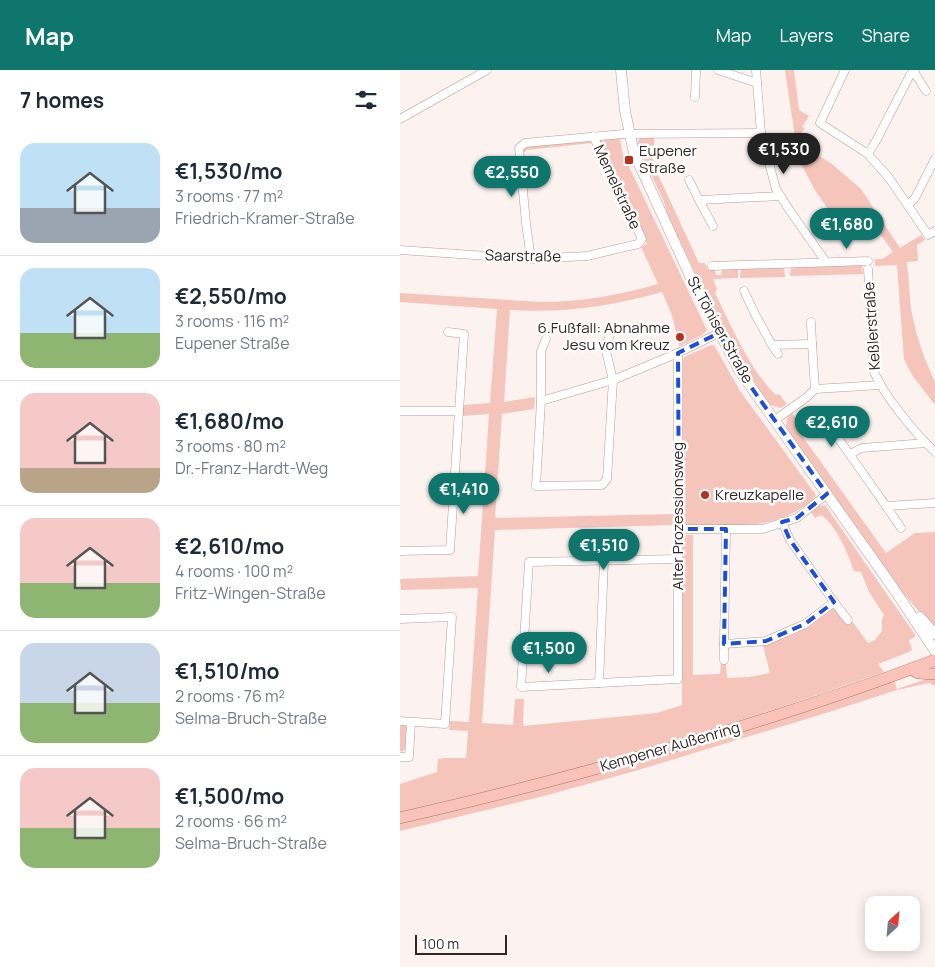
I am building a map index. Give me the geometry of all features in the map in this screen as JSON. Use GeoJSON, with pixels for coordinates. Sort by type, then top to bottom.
{"type":"FeatureCollection","features":[{"type":"Feature","properties":{"kind":"main road","name":"St.Töniser Straße"},"geometry":{"type":"LineString","coordinates":[[621,70],[629,134],[634,153],[691,278],[719,333],[739,370],[894,588],[935,651]]}},
{"type":"Feature","properties":{"kind":"main road","name":"St.Töniser Straße"},"geometry":{"type":"LineString","coordinates":[[894,588],[935,634]]}},
{"type":"Feature","properties":{"kind":"main road","name":"Kempener Außenring"},"geometry":{"type":"LineString","coordinates":[[400,818],[547,782],[696,740],[815,702],[935,660]]}},
{"type":"Feature","properties":{"kind":"main road"},"geometry":{"type":"LineString","coordinates":[[911,669],[918,673],[935,674]]}},
{"type":"Feature","properties":{"kind":"street"},"geometry":{"type":"LineString","coordinates":[[400,119],[487,70]]}},
{"type":"Feature","properties":{"kind":"street"},"geometry":{"type":"LineString","coordinates":[[696,70],[696,97]]}},
{"type":"Feature","properties":{"kind":"street"},"geometry":{"type":"LineString","coordinates":[[718,70],[757,83]]}},
{"type":"Feature","properties":{"kind":"street"},"geometry":{"type":"LineString","coordinates":[[756,70],[760,133],[776,189],[826,262]]}},
{"type":"Feature","properties":{"kind":"street"},"geometry":{"type":"LineString","coordinates":[[846,70],[820,123],[868,154],[889,178],[928,235],[935,231]]}},
{"type":"Feature","properties":{"kind":"street"},"geometry":{"type":"LineString","coordinates":[[868,154],[876,142],[904,84],[912,83],[916,74]]}},
{"type":"Feature","properties":{"kind":"street"},"geometry":{"type":"LineString","coordinates":[[916,74],[926,91]]}},
{"type":"Feature","properties":{"kind":"street"},"geometry":{"type":"LineString","coordinates":[[531,260],[519,148],[525,143],[629,134],[760,133]]}},
{"type":"Feature","properties":{"kind":"street","name":"Memelstraße"},"geometry":{"type":"LineString","coordinates":[[593,136],[642,239]]}},
{"type":"Feature","properties":{"kind":"street"},"geometry":{"type":"LineString","coordinates":[[908,205],[915,198],[935,159]]}},
{"type":"Feature","properties":{"kind":"street"},"geometry":{"type":"LineString","coordinates":[[690,180],[713,226]]}},
{"type":"Feature","properties":{"kind":"street"},"geometry":{"type":"LineString","coordinates":[[699,200],[780,196]]}},
{"type":"Feature","properties":{"kind":"street","name":"Saarstraße"},"geometry":{"type":"LineString","coordinates":[[400,250],[531,260],[587,256],[638,244],[642,239]]}},
{"type":"Feature","properties":{"kind":"street"},"geometry":{"type":"LineString","coordinates":[[712,266],[826,262]]}},
{"type":"Feature","properties":{"kind":"street","name":"Keßlerstraße"},"geometry":{"type":"LineString","coordinates":[[826,262],[868,265],[874,372],[880,385],[935,452]]}},
{"type":"Feature","properties":{"kind":"street"},"geometry":{"type":"LineString","coordinates":[[744,290],[756,316],[778,354]]}},
{"type":"Feature","properties":{"kind":"street"},"geometry":{"type":"LineString","coordinates":[[811,322],[815,389]]}},
{"type":"Feature","properties":{"kind":"street"},"geometry":{"type":"LineString","coordinates":[[400,551],[450,550],[464,334],[448,332]]}},
{"type":"Feature","properties":{"kind":"street"},"geometry":{"type":"LineString","coordinates":[[546,339],[541,351],[541,401],[536,486],[602,484],[607,479],[613,380],[605,347],[611,332]]}},
{"type":"Feature","properties":{"kind":"street"},"geometry":{"type":"LineString","coordinates":[[541,401],[613,380],[678,353],[719,333]]}},
{"type":"Feature","properties":{"kind":"street"},"geometry":{"type":"LineString","coordinates":[[772,345],[812,344]]}},
{"type":"Feature","properties":{"kind":"street","name":"Alter Prozessionsweg"},"geometry":{"type":"LineString","coordinates":[[599,683],[678,679],[678,353]]}},
{"type":"Feature","properties":{"kind":"street"},"geometry":{"type":"LineString","coordinates":[[775,420],[815,389],[880,385]]}},
{"type":"Feature","properties":{"kind":"street"},"geometry":{"type":"LineString","coordinates":[[400,411],[459,411]]}},
{"type":"Feature","properties":{"kind":"street"},"geometry":{"type":"LineString","coordinates":[[831,428],[901,528]]}},
{"type":"Feature","properties":{"kind":"street"},"geometry":{"type":"LineString","coordinates":[[850,454],[862,448],[926,443]]}},
{"type":"Feature","properties":{"kind":"street"},"geometry":{"type":"LineString","coordinates":[[679,529],[763,529],[797,518],[827,494]]}},
{"type":"Feature","properties":{"kind":"street"},"geometry":{"type":"LineString","coordinates":[[886,506],[935,503]]}},
{"type":"Feature","properties":{"kind":"street"},"geometry":{"type":"LineString","coordinates":[[782,522],[790,540],[848,620]]}},
{"type":"Feature","properties":{"kind":"street"},"geometry":{"type":"LineString","coordinates":[[724,660],[726,529]]}},
{"type":"Feature","properties":{"kind":"street"},"geometry":{"type":"LineString","coordinates":[[604,560],[599,683],[521,687],[529,562],[604,560],[679,559]]}},
{"type":"Feature","properties":{"kind":"street"},"geometry":{"type":"LineString","coordinates":[[724,644],[766,641],[805,624],[834,602]]}},
{"type":"Feature","properties":{"kind":"street"},"geometry":{"type":"LineString","coordinates":[[400,619],[452,617],[446,724],[400,720]]}},
{"type":"Feature","properties":{"kind":"street"},"geometry":{"type":"LineString","coordinates":[[400,757],[408,758],[411,722]]}},
{"type":"Feature","properties":{"kind":"highlighted area"},"geometry":{"type":"Polygon","coordinates":[[[719,333],[739,370],[827,494],[797,518],[782,522],[790,540],[834,602],[805,624],[766,641],[724,644],[726,529],[679,529],[678,353],[719,333]]]}},
{"type":"Feature","properties":{"kind":"shaded area"},"geometry":{"type":"Polygon","coordinates":[[[785,70],[794,70],[799,110],[809,116],[802,127],[805,128],[802,132],[805,147],[832,164],[861,189],[900,248],[921,235],[925,240],[917,245],[918,261],[907,262],[911,309],[924,357],[935,382],[935,405],[912,375],[904,359],[897,265],[875,266],[875,259],[882,259],[893,252],[878,231],[849,231],[841,227],[816,192],[801,164],[797,150],[785,70]]]}},
{"type":"Feature","properties":{"kind":"shaded area"},"geometry":{"type":"Polygon","coordinates":[[[620,137],[622,152],[707,330],[702,335],[680,346],[672,315],[662,292],[623,302],[587,308],[550,311],[510,310],[504,402],[535,397],[534,409],[502,414],[495,518],[674,514],[674,525],[495,530],[482,723],[513,725],[515,699],[524,699],[523,726],[657,713],[682,705],[683,537],[686,535],[693,535],[693,675],[720,674],[721,662],[726,662],[727,678],[749,677],[770,673],[763,646],[797,633],[835,607],[847,624],[852,621],[868,643],[875,640],[882,631],[884,615],[869,592],[861,572],[854,571],[832,525],[821,515],[815,518],[811,512],[819,506],[825,505],[916,636],[909,640],[912,650],[878,664],[884,672],[779,708],[597,765],[400,814],[400,784],[437,772],[438,759],[466,758],[468,731],[449,730],[450,721],[469,722],[478,588],[401,590],[400,579],[478,576],[489,414],[463,416],[463,405],[490,403],[497,309],[400,302],[400,293],[555,302],[600,297],[658,284],[641,247],[647,244],[598,139],[620,137]]]}},
{"type":"Feature","properties":{"kind":"shaded area"},"geometry":{"type":"Polygon","coordinates":[[[654,137],[654,151],[652,152],[654,166],[699,263],[705,263],[708,269],[715,270],[716,275],[721,275],[722,270],[738,269],[738,278],[713,279],[717,289],[715,293],[749,361],[767,385],[776,395],[779,394],[787,404],[781,408],[770,405],[731,346],[669,219],[664,202],[637,144],[639,139],[654,137]]]}},
{"type":"Feature","properties":{"kind":"shaded area"},"geometry":{"type":"Polygon","coordinates":[[[591,140],[592,143],[527,150],[522,154],[522,150],[526,146],[591,140]]]}},
{"type":"Feature","properties":{"kind":"shaded area"},"geometry":{"type":"Polygon","coordinates":[[[862,265],[863,274],[790,276],[791,266],[862,265]]]}},
{"type":"Feature","properties":{"kind":"shaded area"},"geometry":{"type":"Polygon","coordinates":[[[784,267],[785,277],[740,278],[741,268],[784,267]]]}},
{"type":"Feature","properties":{"kind":"shaded area"},"geometry":{"type":"Polygon","coordinates":[[[714,345],[740,391],[816,495],[806,505],[785,517],[757,524],[728,526],[683,524],[683,359],[714,345]]]}},
{"type":"Feature","properties":{"kind":"shaded area"},"geometry":{"type":"Polygon","coordinates":[[[792,413],[799,423],[797,424],[803,437],[886,553],[915,533],[935,532],[935,629],[900,590],[807,459],[786,427],[787,418],[792,413]]]}},
{"type":"Feature","properties":{"kind":"shaded area"},"geometry":{"type":"Polygon","coordinates":[[[935,676],[935,686],[929,683],[897,690],[635,771],[544,796],[400,831],[400,822],[894,680],[897,689],[935,676]]]}},
{"type":"Feature","properties":{"kind":"shaded area"},"geometry":{"type":"Polygon","coordinates":[[[400,723],[404,723],[407,727],[406,748],[402,752],[400,751],[400,723]]]}},
{"type":"Feature","properties":{"kind":"place","name":"Eupener Straße"},"geometry":{"type":"Point","coordinates":[629,160]}},
{"type":"Feature","properties":{"kind":"place","name":"6.Fußfall: Abnahme Jesu vom Kreuz"},"geometry":{"type":"Point","coordinates":[680,337]}},
{"type":"Feature","properties":{"kind":"place","name":"Kreuzkapelle"},"geometry":{"type":"Point","coordinates":[705,495]}}]}
